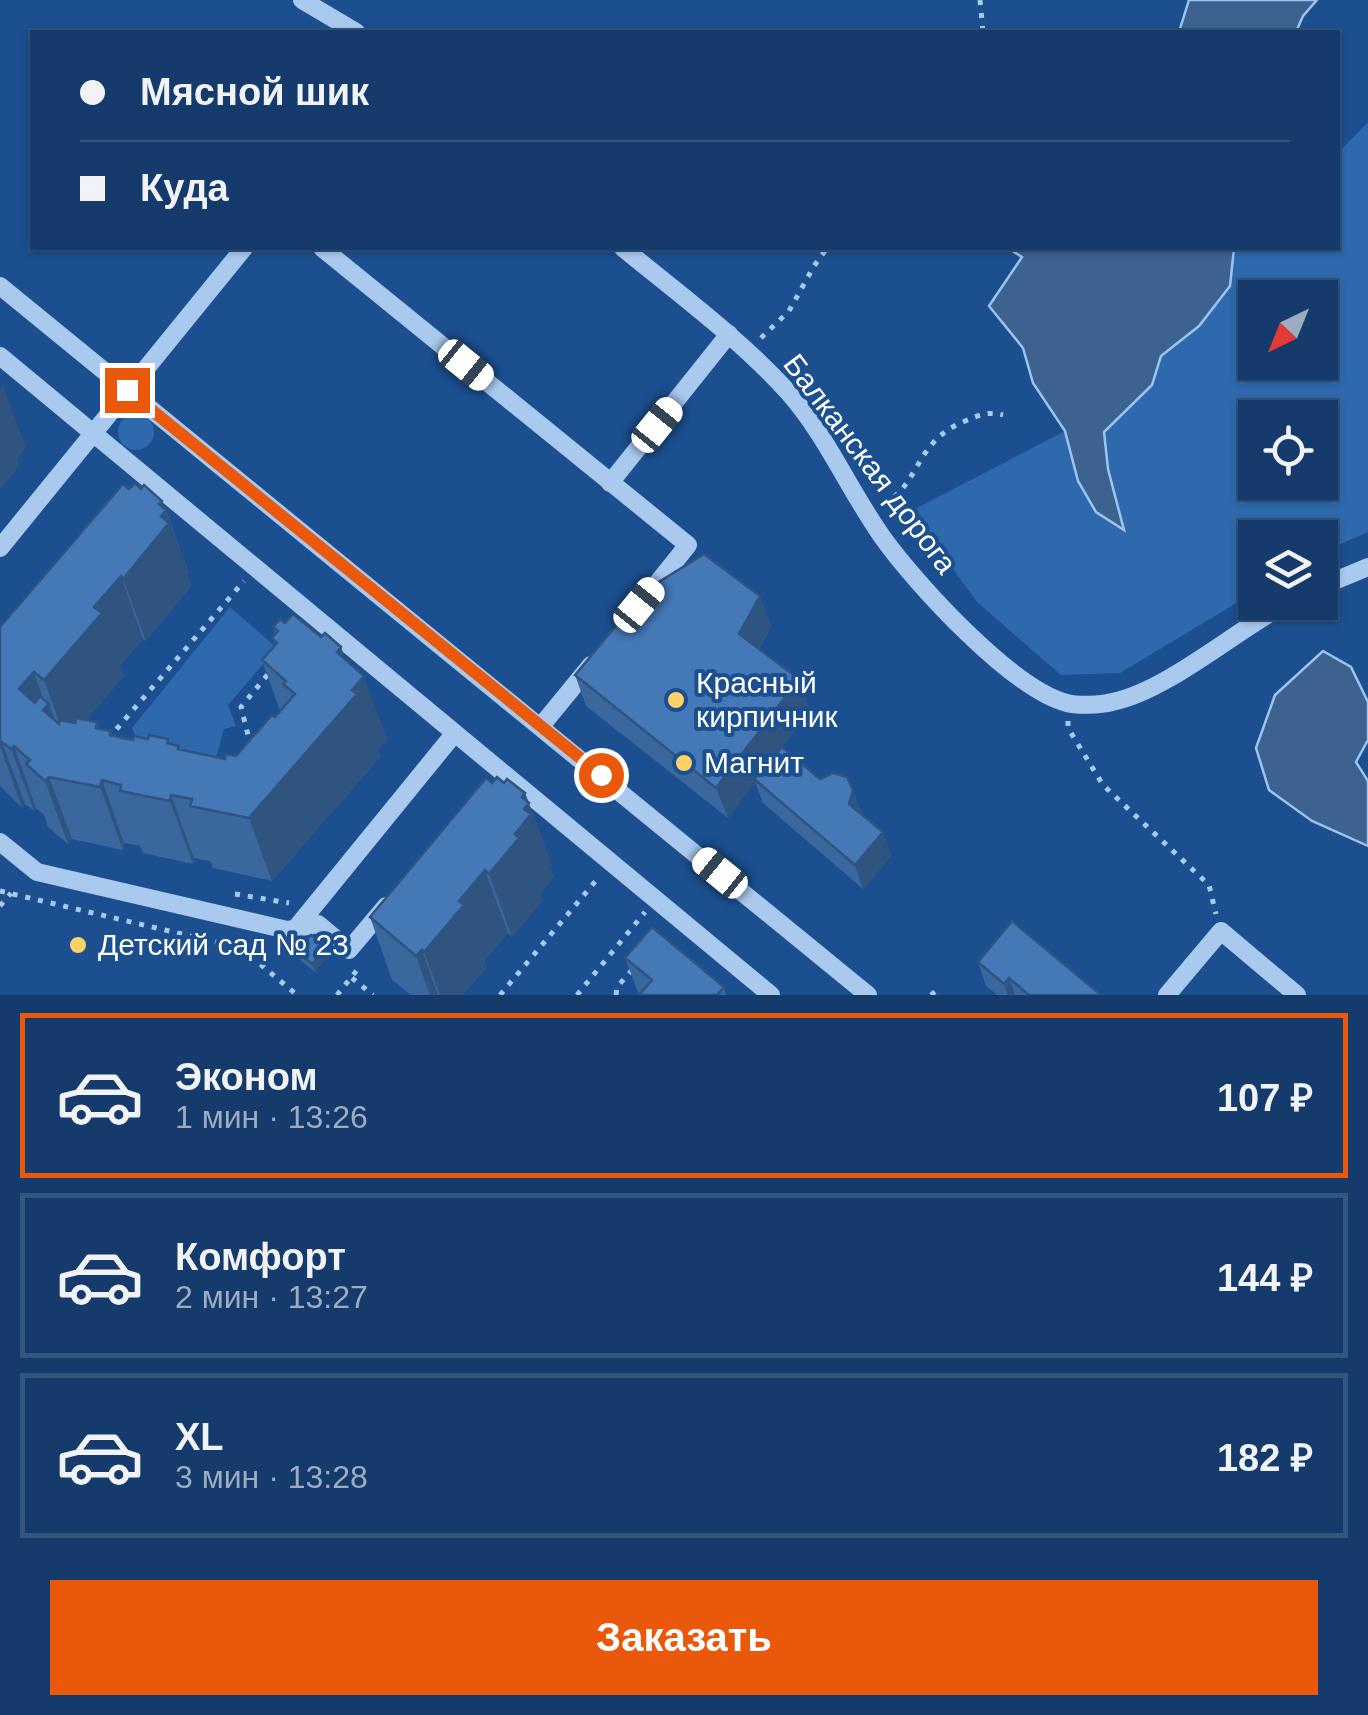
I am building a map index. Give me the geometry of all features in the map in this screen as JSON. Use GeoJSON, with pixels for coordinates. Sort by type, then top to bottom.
{"type":"FeatureCollection","features":[{"type":"Feature","properties":{"kind":"street"},"geometry":{"type":"LineString","coordinates":[[302,0],[353,30]]}},
{"type":"Feature","properties":{"kind":"street"},"geometry":{"type":"LineString","coordinates":[[0,548],[242,250]]}},
{"type":"Feature","properties":{"kind":"street"},"geometry":{"type":"LineString","coordinates":[[324,250],[688,545],[627,620]]}},
{"type":"Feature","properties":{"kind":"street","name":"Балканская дорога"},"geometry":{"type":"LineString","coordinates":[[625,250],[748,350],[790,394],[825,440],[883,537],[927,590],[988,651],[1029,685],[1068,703],[1110,703],[1150,689],[1261,620]]}},
{"type":"Feature","properties":{"kind":"street"},"geometry":{"type":"LineString","coordinates":[[0,286],[868,995]]}},
{"type":"Feature","properties":{"kind":"street"},"geometry":{"type":"LineString","coordinates":[[610,483],[729,334]]}},
{"type":"Feature","properties":{"kind":"street"},"geometry":{"type":"LineString","coordinates":[[0,356],[93,432],[143,484],[254,566],[454,734],[493,775],[611,863],[771,995]]}},
{"type":"Feature","properties":{"kind":"street"},"geometry":{"type":"LineString","coordinates":[[1338,580],[1368,567]]}},
{"type":"Feature","properties":{"kind":"street"},"geometry":{"type":"LineString","coordinates":[[541,726],[602,650]]}},
{"type":"Feature","properties":{"kind":"street"},"geometry":{"type":"LineString","coordinates":[[296,928],[454,734]]}},
{"type":"Feature","properties":{"kind":"street"},"geometry":{"type":"LineString","coordinates":[[0,842],[37,872],[287,930],[318,924],[349,950],[396,894]]}},
{"type":"Feature","properties":{"kind":"street"},"geometry":{"type":"LineString","coordinates":[[1167,995],[1221,931],[1298,995]]}},
{"type":"Feature","properties":{"kind":"path"},"geometry":{"type":"LineString","coordinates":[[980,0],[983,30]]}},
{"type":"Feature","properties":{"kind":"path"},"geometry":{"type":"LineString","coordinates":[[748,350],[789,312],[826,250]]}},
{"type":"Feature","properties":{"kind":"path"},"geometry":{"type":"LineString","coordinates":[[867,512],[896,497],[916,463],[945,429],[988,411],[1002,415]]}},
{"type":"Feature","properties":{"kind":"path"},"geometry":{"type":"LineString","coordinates":[[122,747],[104,743],[254,566]]}},
{"type":"Feature","properties":{"kind":"path"},"geometry":{"type":"LineString","coordinates":[[254,761],[241,708],[273,668]]}},
{"type":"Feature","properties":{"kind":"path"},"geometry":{"type":"LineString","coordinates":[[1068,703],[1068,728],[1104,784],[1209,885],[1221,931]]}},
{"type":"Feature","properties":{"kind":"path"},"geometry":{"type":"LineString","coordinates":[[500,995],[611,863]]}},
{"type":"Feature","properties":{"kind":"path"},"geometry":{"type":"LineString","coordinates":[[0,891],[240,948],[298,995]]}},
{"type":"Feature","properties":{"kind":"path"},"geometry":{"type":"LineString","coordinates":[[0,906],[11,893]]}},
{"type":"Feature","properties":{"kind":"path"},"geometry":{"type":"LineString","coordinates":[[577,995],[646,910]]}},
{"type":"Feature","properties":{"kind":"path"},"geometry":{"type":"LineString","coordinates":[[616,995],[617,987],[642,957]]}},
{"type":"Feature","properties":{"kind":"path"},"geometry":{"type":"LineString","coordinates":[[336,995],[363,963]]}},
{"type":"Feature","properties":{"kind":"path"},"geometry":{"type":"LineString","coordinates":[[351,978],[372,995]]}},
{"type":"Feature","properties":{"kind":"path"},"geometry":{"type":"LineString","coordinates":[[931,995],[936,991],[940,995]]}},
{"type":"Feature","properties":{"kind":"shaded area"},"geometry":{"type":"Polygon","coordinates":[[[1189,0],[1317,0],[1297,30],[1180,30],[1189,0]]]}},
{"type":"Feature","properties":{"kind":"shaded area"},"geometry":{"type":"Polygon","coordinates":[[[1368,122],[1368,532],[1338,545],[1338,520],[1238,520],[1238,602],[1120,673],[1061,675],[977,602],[911,511],[1065,431],[1089,499],[1123,529],[1108,469],[1104,432],[1152,385],[1161,356],[1199,326],[1230,286],[1234,250],[1340,250],[1340,151],[1368,122]]]}},
{"type":"Feature","properties":{"kind":"shaded area"},"geometry":{"type":"Polygon","coordinates":[[[1011,250],[1234,250],[1230,286],[1199,326],[1161,356],[1152,385],[1104,432],[1108,469],[1124,530],[1096,512],[1078,481],[1065,431],[1033,383],[1023,348],[989,306],[1022,257],[1011,250]]]}},
{"type":"Feature","properties":{"kind":"shaded area"},"geometry":{"type":"Polygon","coordinates":[[[136,414],[149,419],[154,432],[149,445],[136,450],[123,445],[118,432],[123,419],[136,414]]]}},
{"type":"Feature","properties":{"kind":"shaded area"},"geometry":{"type":"Polygon","coordinates":[[[230,607],[277,648],[228,705],[236,726],[224,729],[216,758],[140,746],[132,728],[230,607]]]}},
{"type":"Feature","properties":{"kind":"shaded area"},"geometry":{"type":"Polygon","coordinates":[[[1323,651],[1351,667],[1368,702],[1368,740],[1356,762],[1368,781],[1368,846],[1312,821],[1269,790],[1256,748],[1275,695],[1323,651]]]}},
{"type":"Feature","properties":{"kind":"building"},"geometry":{"type":"Polygon","coordinates":[[[135,483],[141,489],[144,485],[162,501],[159,504],[166,510],[161,516],[169,523],[94,607],[102,613],[44,680],[34,672],[19,689],[35,703],[40,696],[49,704],[43,710],[59,724],[60,720],[75,723],[76,718],[97,722],[96,728],[111,731],[110,735],[133,740],[134,736],[148,739],[149,735],[168,739],[167,743],[179,746],[178,749],[225,759],[226,754],[236,756],[295,694],[262,660],[277,643],[272,638],[278,631],[273,627],[280,619],[285,623],[293,614],[321,637],[325,633],[341,647],[337,652],[364,676],[352,690],[357,694],[249,818],[190,806],[192,799],[171,795],[170,801],[120,791],[121,785],[102,780],[100,787],[49,777],[45,781],[14,746],[11,749],[0,744],[0,627],[123,484],[129,489],[135,483]]]}},
{"type":"Feature","properties":{"kind":"building","name":"Красный кирпичник"},"geometry":{"type":"Polygon","coordinates":[[[704,554],[760,596],[739,634],[799,679],[716,788],[575,675],[646,590],[704,554]]]}},
{"type":"Feature","properties":{"kind":"building"},"geometry":{"type":"Polygon","coordinates":[[[782,747],[820,779],[833,773],[847,777],[853,790],[849,804],[883,832],[855,865],[754,779],[782,747]]]}},
{"type":"Feature","properties":{"kind":"building"},"geometry":{"type":"Polygon","coordinates":[[[497,777],[504,783],[507,779],[525,793],[522,797],[529,803],[524,809],[531,814],[515,834],[519,838],[489,874],[485,870],[459,901],[464,905],[424,952],[416,956],[370,917],[486,778],[492,783],[497,777]]]}},
{"type":"Feature","properties":{"kind":"building"},"geometry":{"type":"Polygon","coordinates":[[[1012,921],[1101,995],[1029,995],[1009,978],[1004,984],[978,962],[1012,921]]]}},
{"type":"Feature","properties":{"kind":"building"},"geometry":{"type":"Polygon","coordinates":[[[652,927],[724,987],[717,995],[639,995],[652,980],[625,958],[652,927]]]}},
{"type":"Feature","properties":{"kind":"building"},"geometry":{"type":"Polygon","coordinates":[[[311,935],[326,947],[312,964],[297,951],[311,935]]]}},
{"type":"Feature","properties":{"kind":"place","name":"Красный кирпичник"},"geometry":{"type":"Point","coordinates":[676,700]}},
{"type":"Feature","properties":{"kind":"place","name":"Магнит"},"geometry":{"type":"Point","coordinates":[684,763]}},
{"type":"Feature","properties":{"kind":"place","name":"Детский сад № 23"},"geometry":{"type":"Point","coordinates":[78,945]}},
{"type":"Feature","properties":{"kind":"route"},"geometry":{"type":"LineString","coordinates":[[127,390],[601,775]]}}]}
